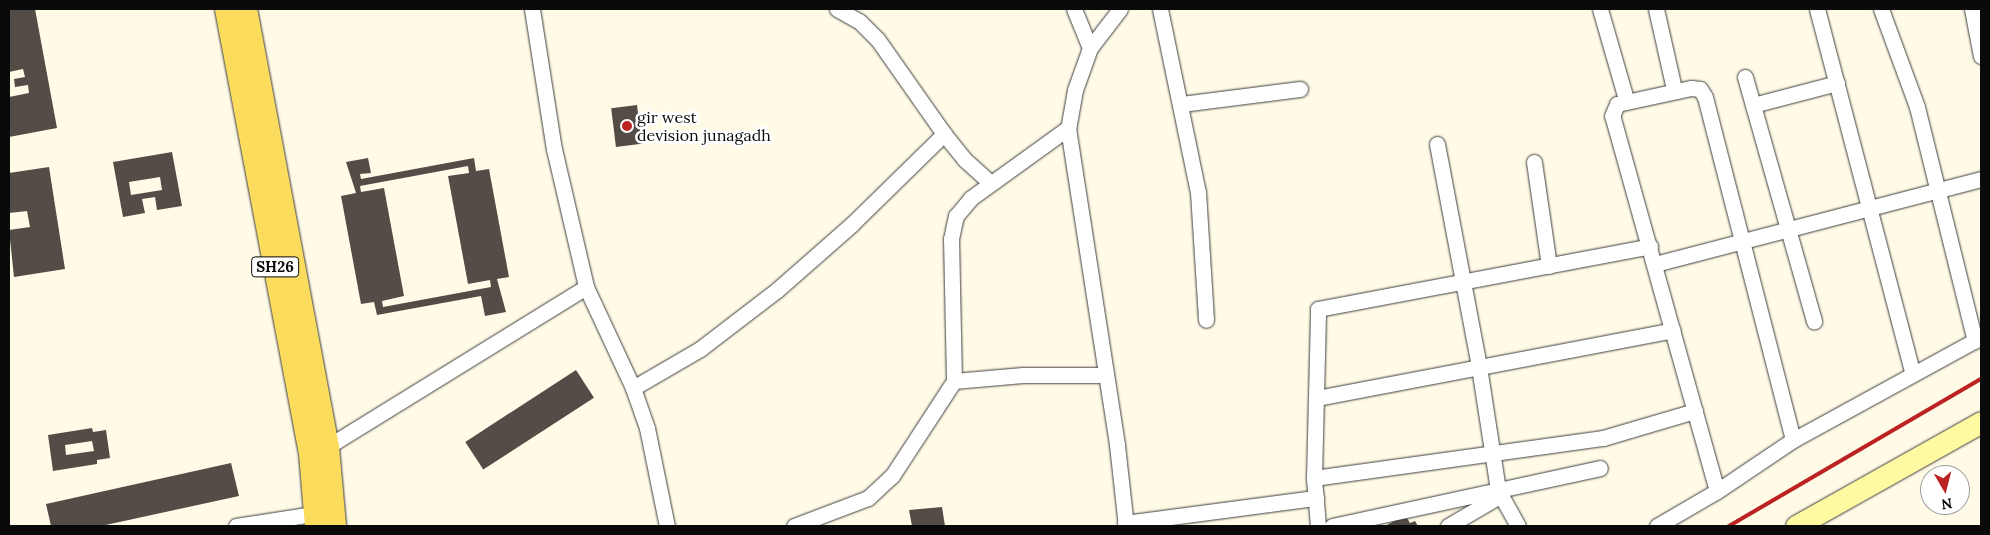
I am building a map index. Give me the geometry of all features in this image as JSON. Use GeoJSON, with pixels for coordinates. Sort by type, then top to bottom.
{"type":"FeatureCollection","features":[{"type":"Feature","properties":{"kind":"main road","name":"SH26"},"geometry":{"type":"LineString","coordinates":[[227,9],[325,519]]}},
{"type":"Feature","properties":{"kind":"main road","name":"SH26"},"geometry":{"type":"LineString","coordinates":[[245,9],[327,447],[325,519]]}},
{"type":"Feature","properties":{"kind":"street"},"geometry":{"type":"LineString","coordinates":[[532,9],[554,149],[586,288],[633,388],[647,428],[667,526]]}},
{"type":"Feature","properties":{"kind":"street"},"geometry":{"type":"LineString","coordinates":[[839,9],[860,22],[878,40],[944,134],[964,158],[991,183]]}},
{"type":"Feature","properties":{"kind":"street"},"geometry":{"type":"LineString","coordinates":[[1074,9],[1090,48]]}},
{"type":"Feature","properties":{"kind":"street"},"geometry":{"type":"LineString","coordinates":[[1120,9],[1090,48],[1075,90],[1068,128],[1106,375],[1125,525],[1316,498]]}},
{"type":"Feature","properties":{"kind":"street"},"geometry":{"type":"LineString","coordinates":[[1160,9],[1198,192],[1206,320]]}},
{"type":"Feature","properties":{"kind":"street"},"geometry":{"type":"LineString","coordinates":[[1600,9],[1626,99]]}},
{"type":"Feature","properties":{"kind":"street"},"geometry":{"type":"LineString","coordinates":[[1656,9],[1674,90]]}},
{"type":"Feature","properties":{"kind":"street"},"geometry":{"type":"LineString","coordinates":[[1816,9],[1913,374]]}},
{"type":"Feature","properties":{"kind":"street"},"geometry":{"type":"LineString","coordinates":[[1656,526],[1716,491],[1793,440],[1978,339],[1936,191],[1917,107],[1881,9]]}},
{"type":"Feature","properties":{"kind":"street"},"geometry":{"type":"LineString","coordinates":[[1972,9],[1981,56]]}},
{"type":"Feature","properties":{"kind":"street"},"geometry":{"type":"LineString","coordinates":[[1745,77],[1814,321]]}},
{"type":"Feature","properties":{"kind":"street"},"geometry":{"type":"LineString","coordinates":[[1753,105],[1837,83]]}},
{"type":"Feature","properties":{"kind":"street"},"geometry":{"type":"LineString","coordinates":[[1181,104],[1300,89]]}},
{"type":"Feature","properties":{"kind":"street"},"geometry":{"type":"LineString","coordinates":[[1716,491],[1655,264],[1612,116],[1617,104],[1626,99],[1674,90],[1700,89],[1705,97],[1793,440]]}},
{"type":"Feature","properties":{"kind":"street"},"geometry":{"type":"LineString","coordinates":[[794,526],[868,498],[892,476],[954,381],[951,239],[956,216],[971,198],[1068,128]]}},
{"type":"Feature","properties":{"kind":"street"},"geometry":{"type":"LineString","coordinates":[[633,388],[700,349],[777,290],[852,224],[944,134]]}},
{"type":"Feature","properties":{"kind":"street"},"geometry":{"type":"LineString","coordinates":[[1437,144],[1479,367],[1500,493],[1518,526]]}},
{"type":"Feature","properties":{"kind":"street"},"geometry":{"type":"LineString","coordinates":[[1534,162],[1549,266]]}},
{"type":"Feature","properties":{"kind":"street"},"geometry":{"type":"LineString","coordinates":[[1655,264],[1981,179]]}},
{"type":"Feature","properties":{"kind":"street"},"geometry":{"type":"LineString","coordinates":[[1318,526],[1314,478],[1318,309],[1650,246]]}},
{"type":"Feature","properties":{"kind":"street"},"geometry":{"type":"LineString","coordinates":[[327,447],[586,288]]}},
{"type":"Feature","properties":{"kind":"street"},"geometry":{"type":"LineString","coordinates":[[1317,398],[1673,330]]}},
{"type":"Feature","properties":{"kind":"street"},"geometry":{"type":"LineString","coordinates":[[954,381],[1023,375],[1106,375]]}},
{"type":"Feature","properties":{"kind":"street"},"geometry":{"type":"LineString","coordinates":[[1314,478],[1603,438],[1695,411]]}},
{"type":"Feature","properties":{"kind":"street"},"geometry":{"type":"LineString","coordinates":[[1796,526],[1981,422]]}},
{"type":"Feature","properties":{"kind":"street"},"geometry":{"type":"LineString","coordinates":[[1332,526],[1500,493],[1600,468]]}},
{"type":"Feature","properties":{"kind":"street"},"geometry":{"type":"LineString","coordinates":[[1448,526],[1500,493]]}},
{"type":"Feature","properties":{"kind":"street"},"geometry":{"type":"LineString","coordinates":[[236,526],[325,519]]}},
{"type":"Feature","properties":{"kind":"building"},"geometry":{"type":"Polygon","coordinates":[[[9,9],[35,9],[57,128],[9,137],[9,97],[29,93],[28,85],[15,87],[14,79],[25,77],[23,69],[9,72],[9,9]]]}},
{"type":"Feature","properties":{"kind":"building","name":"gir west devision junagadh"},"geometry":{"type":"Polygon","coordinates":[[[637,105],[642,144],[616,147],[611,108],[637,105]]]}},
{"type":"Feature","properties":{"kind":"building"},"geometry":{"type":"Polygon","coordinates":[[[172,152],[182,206],[157,210],[155,197],[142,199],[145,213],[123,217],[113,162],[172,152]],[[160,177],[129,182],[131,195],[162,190],[160,177]]]}},
{"type":"Feature","properties":{"kind":"building"},"geometry":{"type":"Polygon","coordinates":[[[368,158],[371,173],[360,174],[361,179],[474,158],[476,171],[489,169],[509,277],[497,279],[506,312],[485,316],[481,296],[377,315],[374,302],[361,304],[341,196],[356,193],[346,162],[368,158]],[[468,166],[360,186],[361,192],[384,188],[404,296],[382,301],[383,307],[491,287],[490,280],[468,284],[448,176],[469,173],[468,166]]]}},
{"type":"Feature","properties":{"kind":"building"},"geometry":{"type":"Polygon","coordinates":[[[49,167],[65,269],[14,277],[9,230],[30,227],[27,211],[9,213],[9,173],[49,167]]]}},
{"type":"Feature","properties":{"kind":"building"},"geometry":{"type":"Polygon","coordinates":[[[576,370],[594,398],[483,470],[465,442],[576,370]]]}},
{"type":"Feature","properties":{"kind":"building"},"geometry":{"type":"Polygon","coordinates":[[[92,428],[93,432],[106,430],[110,458],[97,460],[97,464],[53,471],[48,435],[92,428]],[[92,441],[65,445],[66,455],[94,451],[92,441]]]}},
{"type":"Feature","properties":{"kind":"building"},"geometry":{"type":"Polygon","coordinates":[[[231,463],[239,496],[101,526],[51,526],[46,504],[231,463]]]}},
{"type":"Feature","properties":{"kind":"building"},"geometry":{"type":"Polygon","coordinates":[[[942,507],[945,526],[912,526],[909,510],[942,507]]]}},
{"type":"Feature","properties":{"kind":"building"},"geometry":{"type":"Polygon","coordinates":[[[1405,515],[1410,523],[1415,521],[1418,526],[1385,526],[1405,515]]]}},
{"type":"Feature","properties":{"kind":"railway"},"geometry":{"type":"LineString","coordinates":[[1729,526],[1981,379]]}},
{"type":"Feature","properties":{"kind":"place","name":"gir west devision junagadh"},"geometry":{"type":"Point","coordinates":[627,126]}}]}
